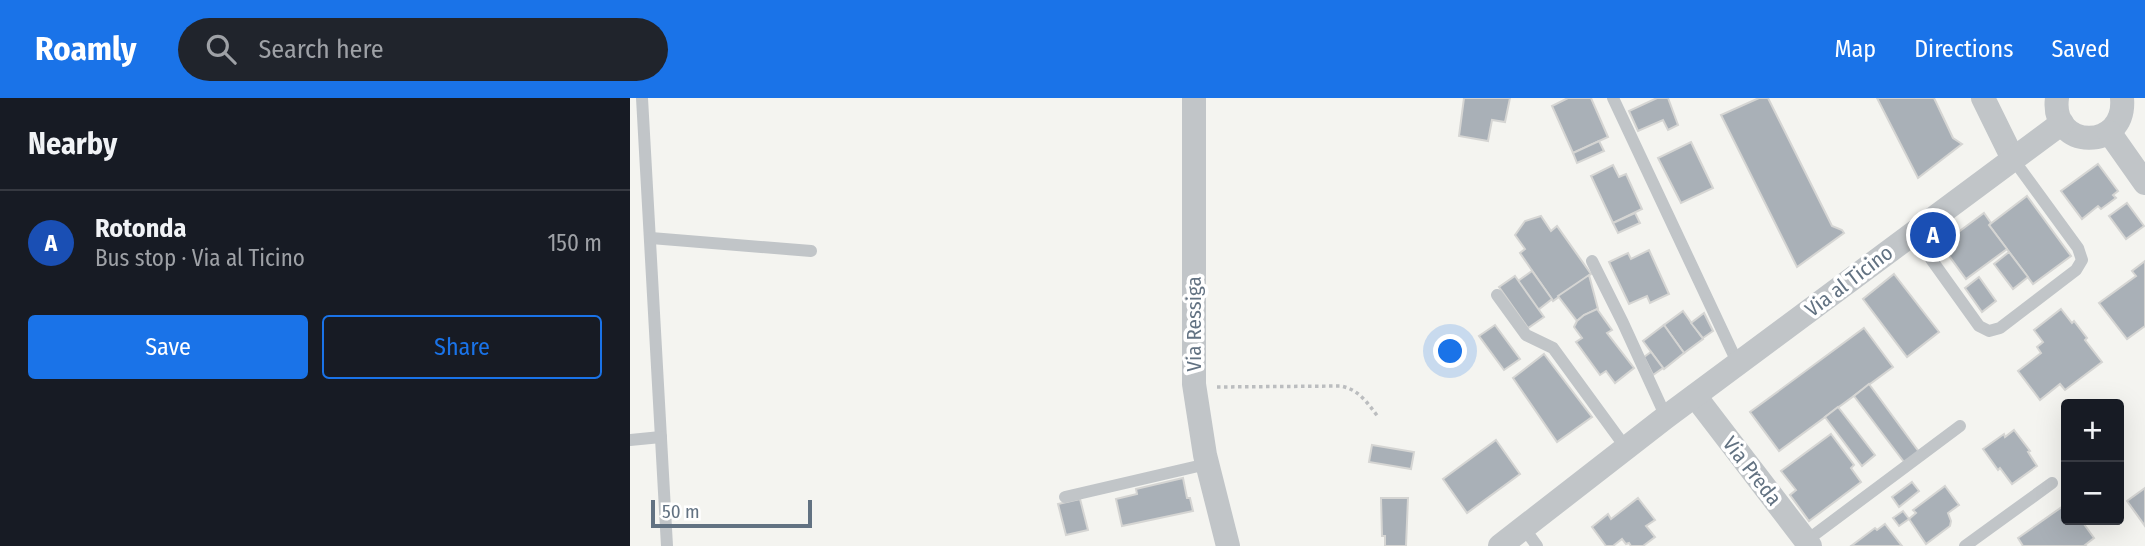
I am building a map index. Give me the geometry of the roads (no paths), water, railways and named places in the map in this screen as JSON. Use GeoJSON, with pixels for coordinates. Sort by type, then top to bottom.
{"type":"FeatureCollection","features":[{"type":"Feature","properties":{"kind":"street","name":"Via Ressiga"},"geometry":{"type":"LineString","coordinates":[[1194,98],[1194,384],[1207,464],[1228,546]]}},
{"type":"Feature","properties":{"kind":"street"},"geometry":{"type":"LineString","coordinates":[[1983,98],[2013,159]]}},
{"type":"Feature","properties":{"kind":"street"},"geometry":{"type":"LineString","coordinates":[[2057,98],[2058,115],[2062,124],[2067,130],[2084,138],[2093,138],[2109,132],[2121,117],[2122,98]]}},
{"type":"Feature","properties":{"kind":"street","name":"Via al Ticino"},"geometry":{"type":"LineString","coordinates":[[1500,546],[1530,537],[1626,448],[2062,124]]}},
{"type":"Feature","properties":{"kind":"street"},"geometry":{"type":"LineString","coordinates":[[2109,132],[2145,183]]}},
{"type":"Feature","properties":{"kind":"street","name":"Via Preda"},"geometry":{"type":"LineString","coordinates":[[1695,397],[1808,543]]}},
{"type":"Feature","properties":{"kind":"lane"},"geometry":{"type":"LineString","coordinates":[[642,98],[667,546]]}},
{"type":"Feature","properties":{"kind":"lane"},"geometry":{"type":"LineString","coordinates":[[1613,98],[1738,364]]}},
{"type":"Feature","properties":{"kind":"lane"},"geometry":{"type":"LineString","coordinates":[[1931,259],[1979,326],[1989,331],[2000,328],[2076,270],[2082,260],[2078,248],[2013,159]]}},
{"type":"Feature","properties":{"kind":"lane"},"geometry":{"type":"LineString","coordinates":[[651,238],[811,251]]}},
{"type":"Feature","properties":{"kind":"lane"},"geometry":{"type":"LineString","coordinates":[[1592,261],[1667,417]]}},
{"type":"Feature","properties":{"kind":"lane"},"geometry":{"type":"LineString","coordinates":[[1497,295],[1527,335],[1553,348],[1626,448]]}},
{"type":"Feature","properties":{"kind":"lane"},"geometry":{"type":"LineString","coordinates":[[1808,543],[1960,426]]}},
{"type":"Feature","properties":{"kind":"lane"},"geometry":{"type":"LineString","coordinates":[[630,440],[661,437]]}},
{"type":"Feature","properties":{"kind":"lane"},"geometry":{"type":"LineString","coordinates":[[1065,497],[1207,464]]}},
{"type":"Feature","properties":{"kind":"lane"},"geometry":{"type":"LineString","coordinates":[[1965,546],[2052,483]]}},
{"type":"Feature","properties":{"kind":"place","name":"Rotonda"},"geometry":{"type":"Point","coordinates":[1933,235]}}]}
